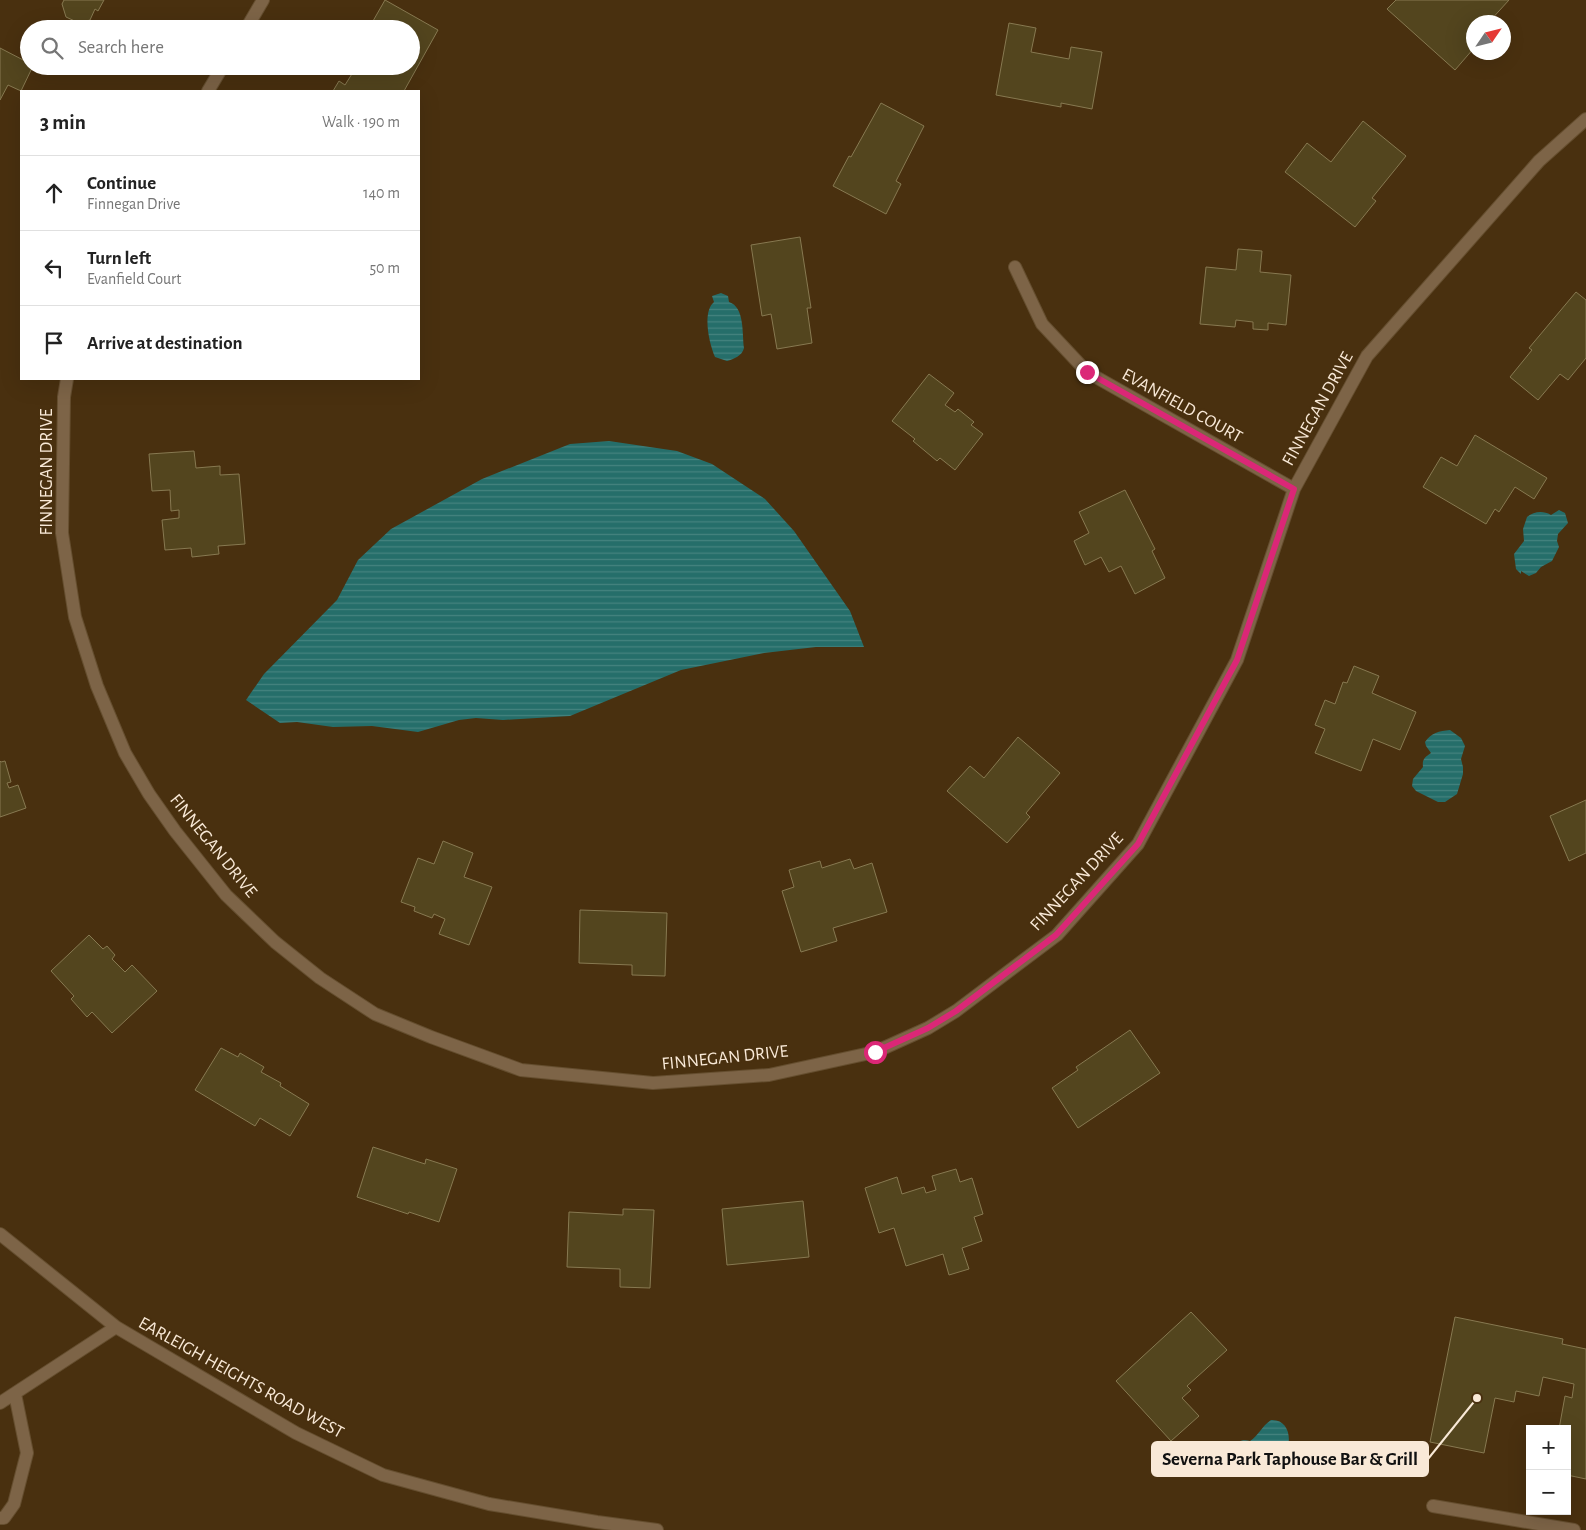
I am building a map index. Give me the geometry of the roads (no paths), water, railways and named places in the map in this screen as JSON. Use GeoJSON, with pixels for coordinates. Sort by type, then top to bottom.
{"type":"FeatureCollection","features":[{"type":"Feature","properties":{"kind":"street"},"geometry":{"type":"LineString","coordinates":[[251,20],[263,0]]}},
{"type":"Feature","properties":{"kind":"street"},"geometry":{"type":"LineString","coordinates":[[209,90],[218,75]]}},
{"type":"Feature","properties":{"kind":"street","name":"FINNEGAN DRIVE"},"geometry":{"type":"LineString","coordinates":[[67,380],[64,397],[62,533],[75,617],[97,686],[125,753],[148,794],[226,895],[275,942],[320,978],[375,1014],[521,1070],[653,1083],[769,1075],[875,1052],[928,1028],[956,1011],[1056,935],[1138,844],[1237,660],[1294,489],[1367,356],[1538,161],[1586,119]]}},
{"type":"Feature","properties":{"kind":"street","name":"EVANFIELD COURT"},"geometry":{"type":"LineString","coordinates":[[1015,267],[1042,324],[1087,372],[1294,489]]}},
{"type":"Feature","properties":{"kind":"street"},"geometry":{"type":"LineString","coordinates":[[0,1234],[116,1328]]}},
{"type":"Feature","properties":{"kind":"street","name":"EARLEIGH HEIGHTS ROAD WEST"},"geometry":{"type":"LineString","coordinates":[[0,1403],[116,1328],[296,1433],[383,1475],[489,1504],[597,1526],[657,1530]]}},
{"type":"Feature","properties":{"kind":"street"},"geometry":{"type":"LineString","coordinates":[[2,1522],[14,1504],[27,1453],[16,1394]]}},
{"type":"Feature","properties":{"kind":"street"},"geometry":{"type":"LineString","coordinates":[[1433,1506],[1574,1530]]}},
{"type":"Feature","properties":{"kind":"water"},"geometry":{"type":"Polygon","coordinates":[[[721,293],[728,296],[729,302],[738,309],[743,329],[743,351],[737,357],[727,361],[715,357],[707,320],[710,307],[714,302],[712,296],[721,293]]]}},
{"type":"Feature","properties":{"kind":"water"},"geometry":{"type":"Polygon","coordinates":[[[609,441],[677,451],[712,464],[765,499],[794,531],[850,611],[864,647],[816,647],[764,653],[681,670],[570,716],[503,720],[476,718],[459,720],[418,732],[372,726],[333,727],[297,722],[280,723],[246,700],[264,674],[337,600],[358,560],[391,529],[482,479],[570,444],[609,441]]]}},
{"type":"Feature","properties":{"kind":"water"},"geometry":{"type":"Polygon","coordinates":[[[1559,510],[1565,513],[1568,523],[1558,534],[1557,541],[1559,547],[1552,561],[1529,576],[1521,571],[1521,574],[1516,569],[1514,554],[1524,541],[1523,529],[1527,517],[1538,512],[1551,515],[1559,510]]]}},
{"type":"Feature","properties":{"kind":"water"},"geometry":{"type":"Polygon","coordinates":[[[1450,730],[1461,738],[1465,746],[1461,759],[1463,774],[1457,794],[1445,802],[1438,802],[1416,791],[1412,786],[1413,779],[1423,767],[1424,758],[1431,753],[1425,742],[1436,733],[1450,730]]]}},
{"type":"Feature","properties":{"kind":"water"},"geometry":{"type":"Polygon","coordinates":[[[1271,1420],[1281,1422],[1287,1429],[1289,1439],[1286,1451],[1274,1457],[1265,1470],[1259,1474],[1254,1476],[1251,1473],[1238,1474],[1231,1467],[1231,1447],[1239,1441],[1250,1441],[1271,1420]]]}},
{"type":"Feature","properties":{"kind":"place","name":"Severna Park Taphouse Bar & Grill"},"geometry":{"type":"Point","coordinates":[1477,1398]}}]}
